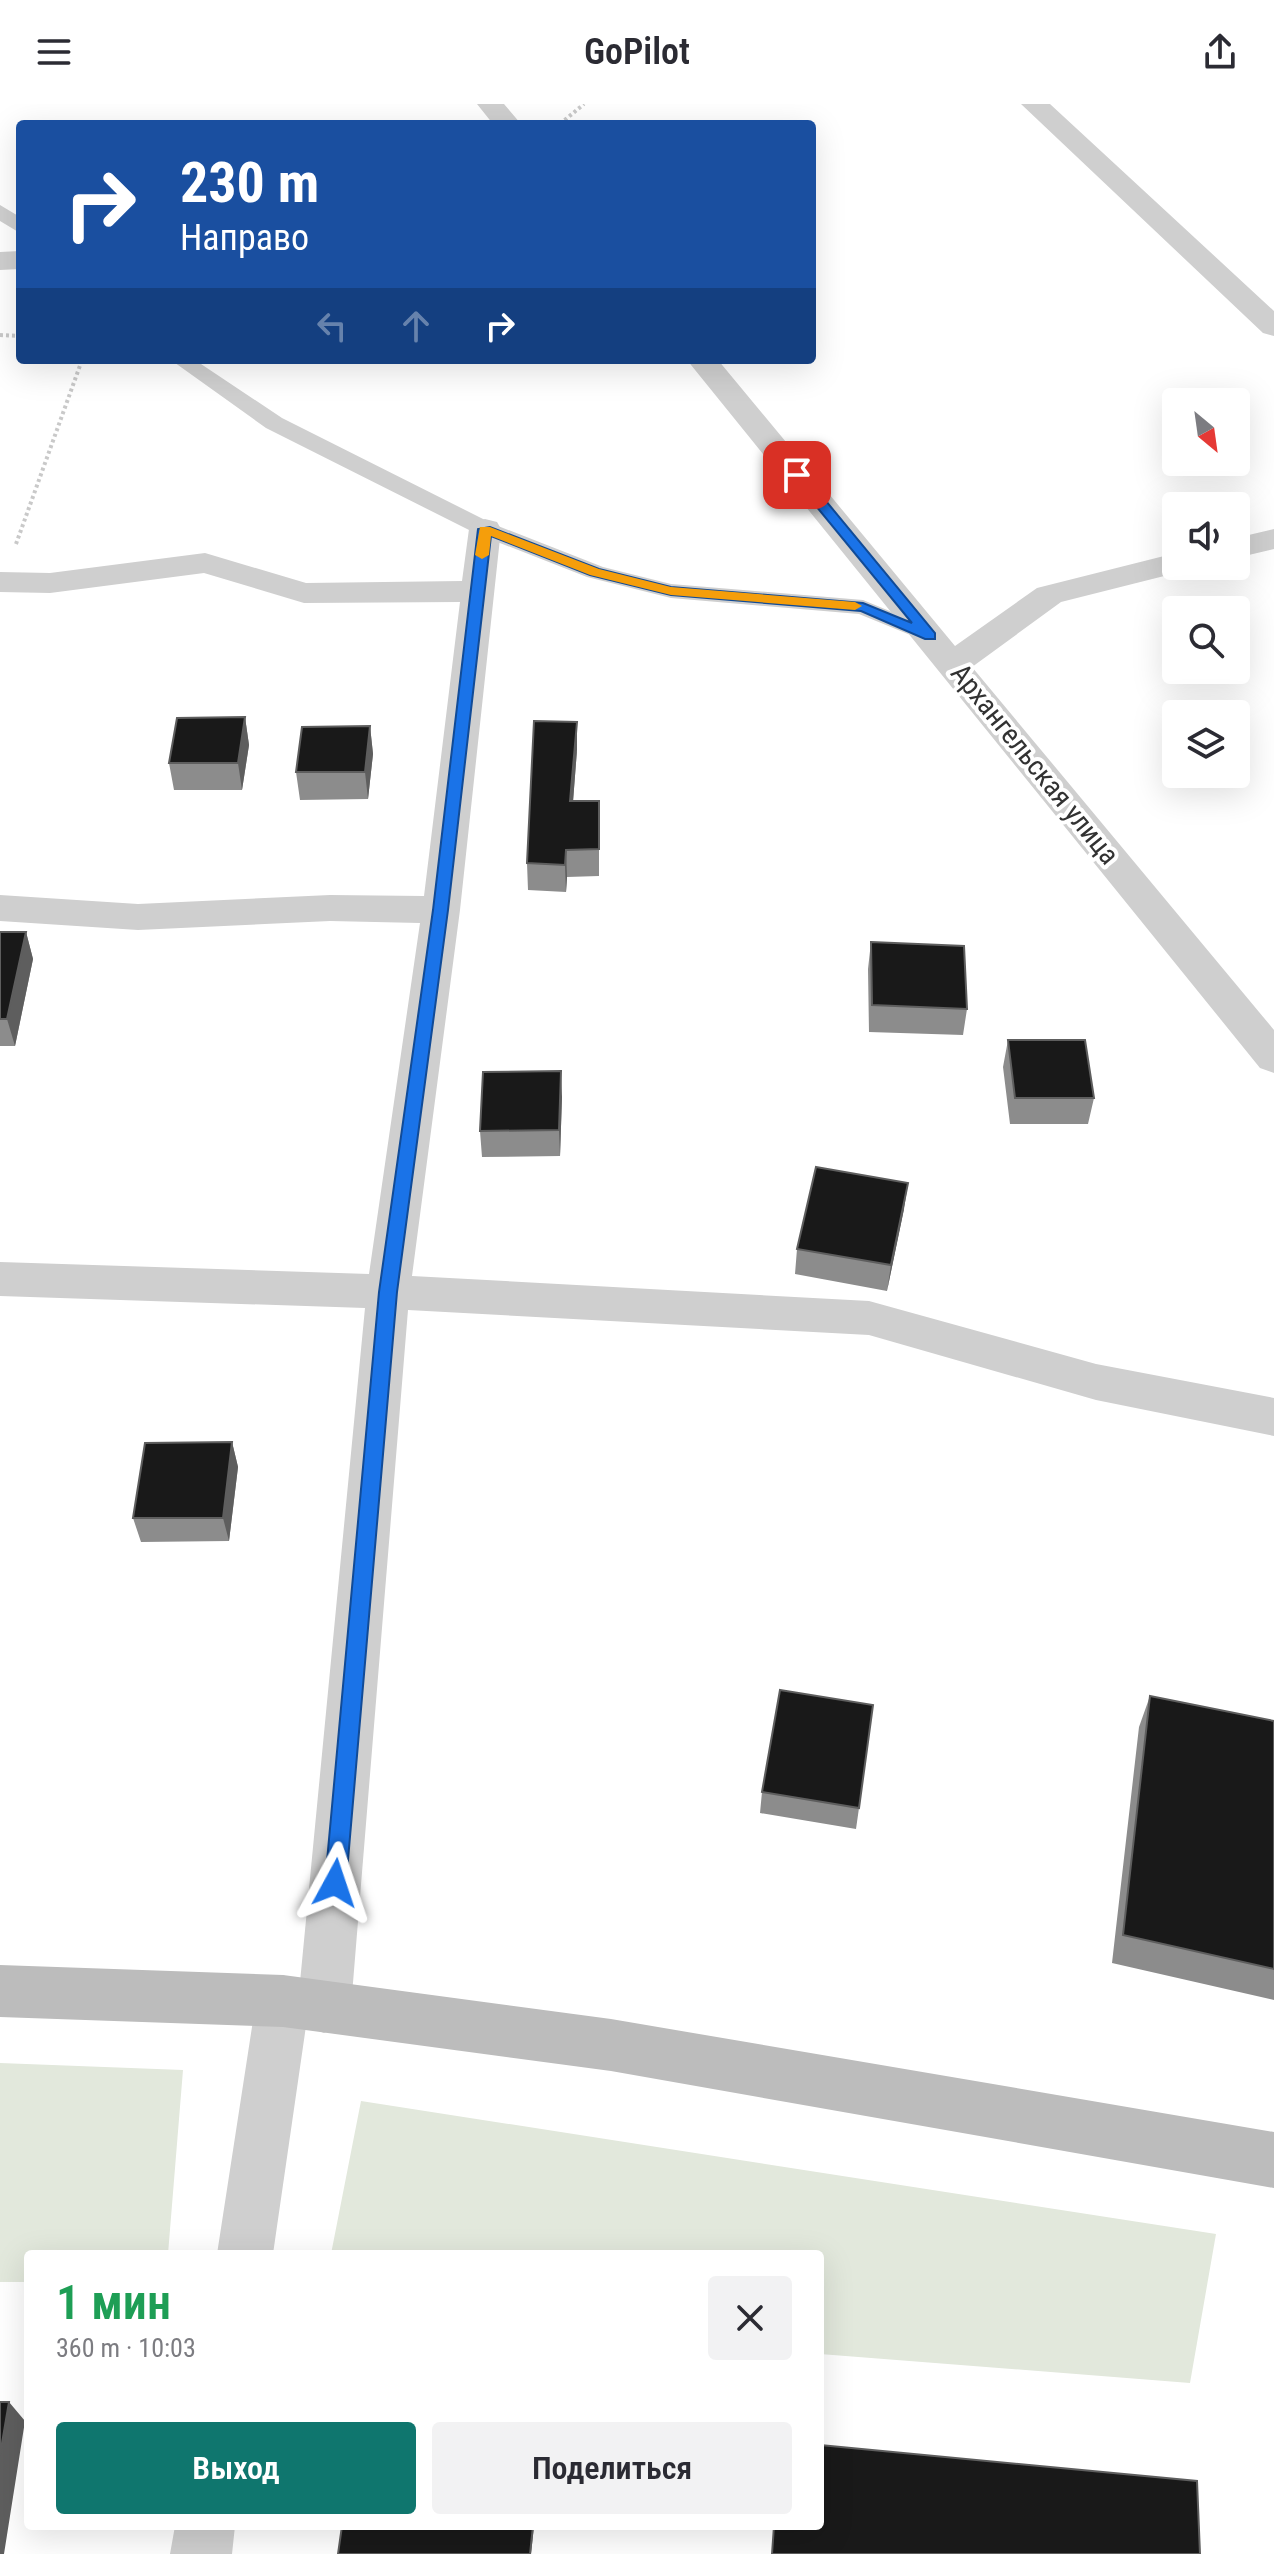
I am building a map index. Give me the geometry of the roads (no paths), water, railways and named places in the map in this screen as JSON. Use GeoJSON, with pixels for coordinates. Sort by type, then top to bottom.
{"type":"FeatureCollection","features":[{"type":"Feature","properties":{"kind":"main road"},"geometry":{"type":"LineString","coordinates":[[0,1991],[304,2004],[611,2045],[1274,2160]]}},
{"type":"Feature","properties":{"kind":"street"},"geometry":{"type":"LineString","coordinates":[[490,104],[504,120]]}},
{"type":"Feature","properties":{"kind":"street"},"geometry":{"type":"LineString","coordinates":[[1034,104],[1274,327]]}},
{"type":"Feature","properties":{"kind":"street","name":"Архангельская улица"},"geometry":{"type":"LineString","coordinates":[[705,364],[1274,1058]]}},
{"type":"Feature","properties":{"kind":"street"},"geometry":{"type":"LineString","coordinates":[[246,2250],[304,2004],[388,1292],[441,910],[485,529]]}},
{"type":"Feature","properties":{"kind":"street"},"geometry":{"type":"LineString","coordinates":[[1250,545],[1274,539]]}},
{"type":"Feature","properties":{"kind":"street"},"geometry":{"type":"LineString","coordinates":[[1,582],[50,583],[205,563],[304,593],[477,591]]}},
{"type":"Feature","properties":{"kind":"street"},"geometry":{"type":"LineString","coordinates":[[953,664],[1049,595],[1162,567]]}},
{"type":"Feature","properties":{"kind":"street"},"geometry":{"type":"LineString","coordinates":[[0,908],[138,917],[330,908],[441,910]]}},
{"type":"Feature","properties":{"kind":"street"},"geometry":{"type":"LineString","coordinates":[[0,1279],[388,1292],[869,1318],[1096,1382],[1274,1417]]}},
{"type":"Feature","properties":{"kind":"street"},"geometry":{"type":"LineString","coordinates":[[201,2554],[204,2530]]}},
{"type":"Feature","properties":{"kind":"lane"},"geometry":{"type":"LineString","coordinates":[[0,211],[16,224]]}},
{"type":"Feature","properties":{"kind":"lane"},"geometry":{"type":"LineString","coordinates":[[187,364],[274,423],[485,529],[595,572],[671,591],[863,607],[930,636]]}}]}
